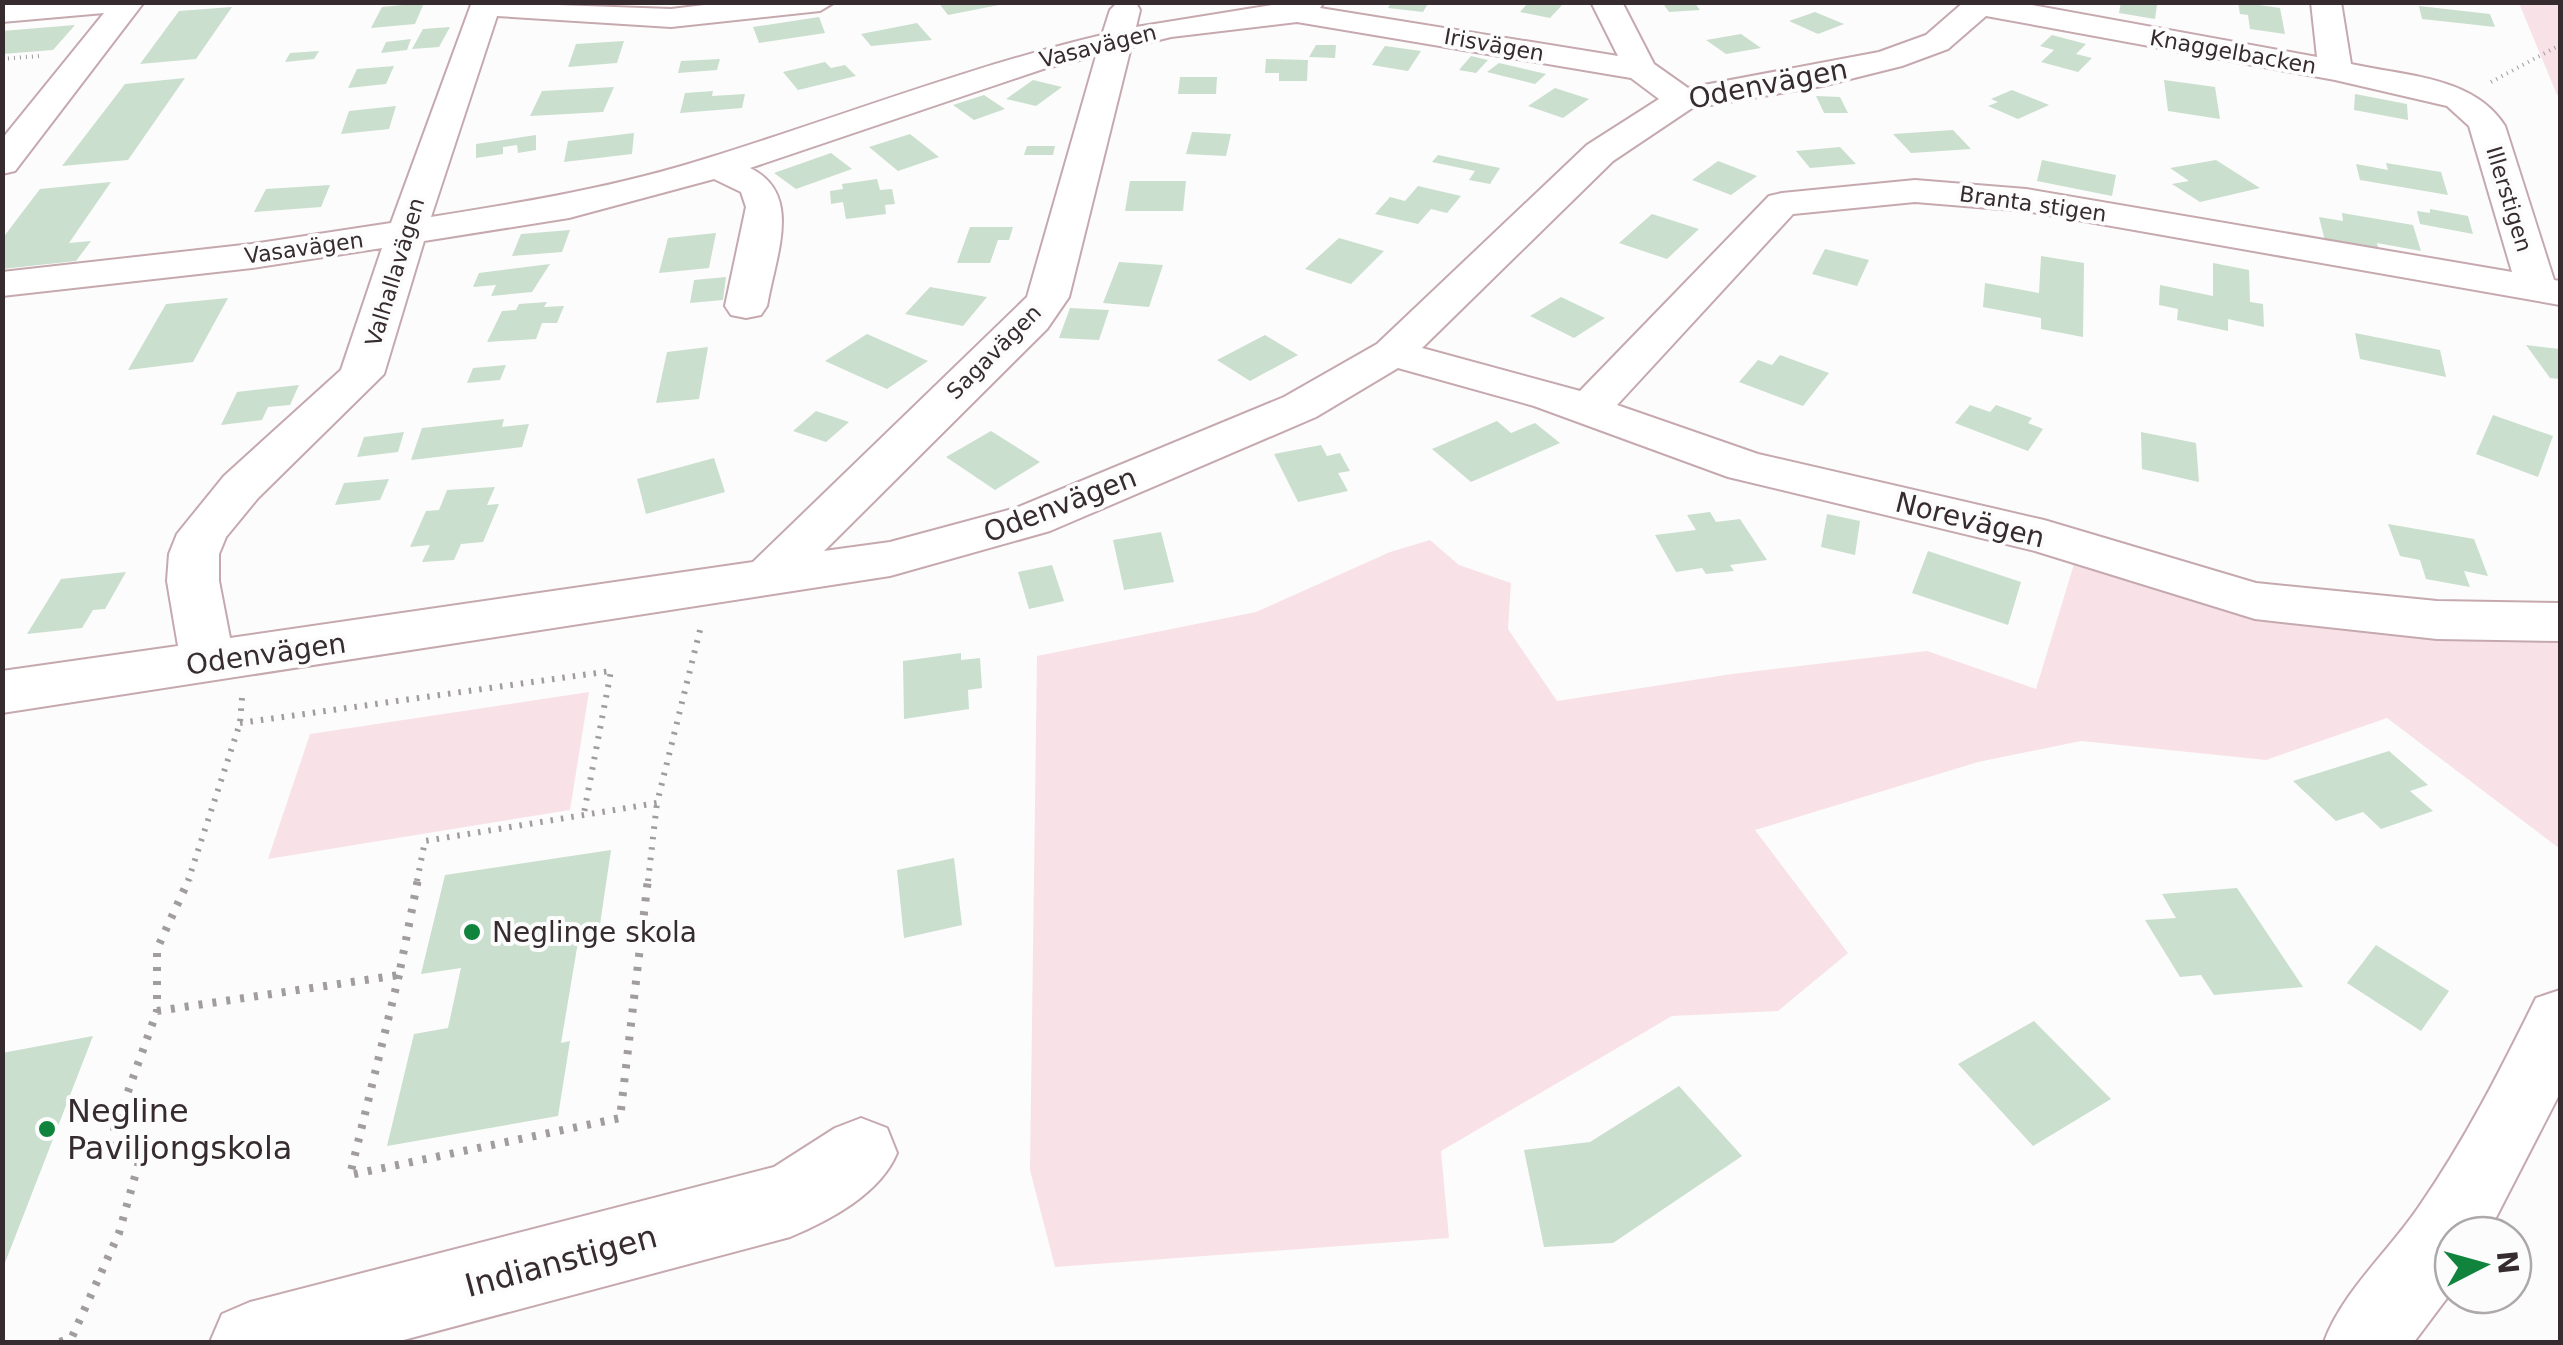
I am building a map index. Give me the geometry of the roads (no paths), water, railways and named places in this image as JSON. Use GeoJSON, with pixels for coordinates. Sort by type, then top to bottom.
{"type":"FeatureCollection","features":[{"type":"Feature","properties":{"kind":"street"},"geometry":{"type":"LineString","coordinates":[[2,13],[129,2]]}},
{"type":"Feature","properties":{"kind":"street"},"geometry":{"type":"LineString","coordinates":[[2,163],[129,2]]}},
{"type":"Feature","properties":{"kind":"street"},"geometry":{"type":"LineString","coordinates":[[1606,2],[1640,70]]}},
{"type":"Feature","properties":{"kind":"street"},"geometry":{"type":"LineString","coordinates":[[2326,2],[2335,70]]}},
{"type":"Feature","properties":{"kind":"street"},"geometry":{"type":"LineString","coordinates":[[487,4],[671,18],[810,3]]}},
{"type":"Feature","properties":{"kind":"street","name":"Valhallavägen"},"geometry":{"type":"LineString","coordinates":[[225,674],[192,578],[194,550],[210,521],[337,405],[362,374],[406,233],[487,4]]}},
{"type":"Feature","properties":{"kind":"street","name":"Knaggelbacken"},"geometry":{"type":"LineString","coordinates":[[1983,4],[2335,70],[2469,105]]}},
{"type":"Feature","properties":{"kind":"street","name":"Odenvägen"},"geometry":{"type":"LineString","coordinates":[[2,692],[225,674],[890,559],[1032,520],[1300,407],[1392,353],[1600,154],[1682,98],[1822,76],[1890,59],[1937,42],[1983,4]]}},
{"type":"Feature","properties":{"kind":"street","name":"Irisvägen"},"geometry":{"type":"LineString","coordinates":[[1303,8],[1640,70],[1682,98]]}},
{"type":"Feature","properties":{"kind":"street","name":"Vasavägen"},"geometry":{"type":"LineString","coordinates":[[2,284],[406,233],[568,207],[718,167],[1035,61],[1121,21],[1171,28],[1303,8]]}},
{"type":"Feature","properties":{"kind":"street","name":"Sagavägen"},"geometry":{"type":"LineString","coordinates":[[766,579],[1032,320],[1048,297],[1121,21]]}},
{"type":"Feature","properties":{"kind":"street","name":"Illerstigen"},"geometry":{"type":"LineString","coordinates":[[2469,105],[2487,126],[2549,291]]}},
{"type":"Feature","properties":{"kind":"street"},"geometry":{"type":"LineString","coordinates":[[718,167],[758,186],[765,207],[746,306]]}},
{"type":"Feature","properties":{"kind":"street","name":"Branta stigen"},"geometry":{"type":"LineString","coordinates":[[1588,409],[1773,212],[1782,204],[1796,202],[1915,191],[1968,194],[2549,291]]}},
{"type":"Feature","properties":{"kind":"street","name":"Norevägen"},"geometry":{"type":"LineString","coordinates":[[1392,353],[1588,409],[1744,466],[2044,537],[2255,601],[2436,620],[2560,622]]}},
{"type":"Feature","properties":{"kind":"street"},"geometry":{"type":"LineString","coordinates":[[2364,1342],[2398,1304],[2469,1200],[2509,1129],[2560,1020]]}},
{"type":"Feature","properties":{"kind":"street","name":"Indianstigen"},"geometry":{"type":"LineString","coordinates":[[250,1342],[790,1200],[860,1153]]}},
{"type":"Feature","properties":{"kind":"place","name":"Neglinge skola"},"geometry":{"type":"Point","coordinates":[472,932]}},
{"type":"Feature","properties":{"kind":"place","name":"Negline Paviljongskola"},"geometry":{"type":"Point","coordinates":[47,1129]}}]}
